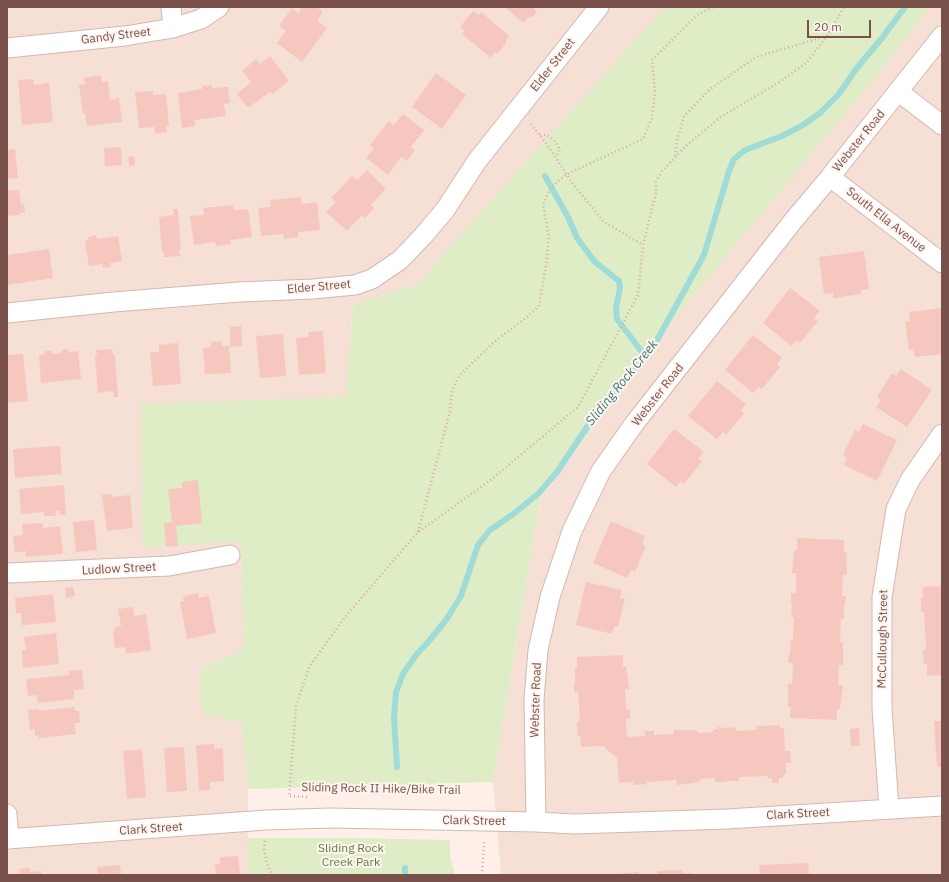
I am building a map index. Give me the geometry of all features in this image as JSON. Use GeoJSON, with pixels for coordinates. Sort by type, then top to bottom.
{"type":"FeatureCollection","features":[{"type":"Feature","properties":{"kind":"street"},"geometry":{"type":"LineString","coordinates":[[171,7],[173,28]]}},
{"type":"Feature","properties":{"kind":"street","name":"Gandy Street"},"geometry":{"type":"LineString","coordinates":[[7,48],[125,36],[173,28],[201,19],[219,7]]}},
{"type":"Feature","properties":{"kind":"street","name":"Elder Street"},"geometry":{"type":"LineString","coordinates":[[7,313],[114,302],[232,293],[313,289],[355,285],[372,279],[400,260],[445,210],[477,161],[599,7]]}},
{"type":"Feature","properties":{"kind":"street","name":"Webster Road"},"geometry":{"type":"LineString","coordinates":[[536,822],[534,700],[538,650],[550,597],[572,531],[601,471],[634,424],[792,222],[899,92],[942,36]]}},
{"type":"Feature","properties":{"kind":"street"},"geometry":{"type":"LineString","coordinates":[[899,92],[942,125]]}},
{"type":"Feature","properties":{"kind":"street","name":"South Ella Avenue"},"geometry":{"type":"LineString","coordinates":[[830,177],[942,263]]}},
{"type":"Feature","properties":{"kind":"street","name":"McCullough Street"},"geometry":{"type":"LineString","coordinates":[[889,809],[882,708],[882,597],[896,509],[910,480],[942,434]]}},
{"type":"Feature","properties":{"kind":"street","name":"Ludlow Street"},"geometry":{"type":"LineString","coordinates":[[7,573],[169,566],[230,555]]}},
{"type":"Feature","properties":{"kind":"street","name":"Clark Street"},"geometry":{"type":"LineString","coordinates":[[8,839],[266,820],[330,818],[575,824],[636,823],[942,806]]}},
{"type":"Feature","properties":{"kind":"street"},"geometry":{"type":"LineString","coordinates":[[7,814],[8,839]]}},
{"type":"Feature","properties":{"kind":"path","name":"Sliding Rock II Hike/Bike Trail"},"geometry":{"type":"LineString","coordinates":[[418,532],[450,411],[452,391],[459,376],[494,342],[539,306],[547,259],[549,236],[543,205],[551,186],[567,174],[643,140],[652,118],[655,92],[652,60],[697,15],[713,7]]}},
{"type":"Feature","properties":{"kind":"path","name":"Sliding Rock II Hike/Bike Trail"},"geometry":{"type":"LineString","coordinates":[[313,797],[289,796],[296,706],[309,668],[345,617],[418,532],[492,479],[578,407],[638,295],[643,245],[656,193],[656,181],[662,171],[688,144],[722,116],[778,83],[806,63],[828,36],[844,7]]}},
{"type":"Feature","properties":{"kind":"path"},"geometry":{"type":"LineString","coordinates":[[675,157],[684,116],[709,90],[756,57],[828,36]]}},
{"type":"Feature","properties":{"kind":"path"},"geometry":{"type":"LineString","coordinates":[[518,109],[556,157],[572,184],[604,222],[643,245]]}},
{"type":"Feature","properties":{"kind":"path"},"geometry":{"type":"LineString","coordinates":[[540,135],[547,135],[555,142],[560,150],[556,157]]}},
{"type":"Feature","properties":{"kind":"path"},"geometry":{"type":"LineString","coordinates":[[266,820],[264,849],[268,866],[273,875]]}},
{"type":"Feature","properties":{"kind":"path"},"geometry":{"type":"LineString","coordinates":[[482,875],[484,837]]}},
{"type":"Feature","properties":{"kind":"shaded area"},"geometry":{"type":"Polygon","coordinates":[[[7,7],[665,7],[416,285],[353,305],[346,397],[141,405],[241,541],[244,650],[202,667],[203,714],[242,723],[248,789],[248,875],[7,875],[7,7]]]}},
{"type":"Feature","properties":{"kind":"shaded area"},"geometry":{"type":"Polygon","coordinates":[[[930,7],[942,7],[942,875],[501,875],[493,782],[541,498],[690,299],[869,85],[930,7]]]}},
{"type":"Feature","properties":{"kind":"green space"},"geometry":{"type":"Polygon","coordinates":[[[665,7],[930,7],[869,85],[690,299],[541,497],[493,782],[248,789],[242,723],[203,714],[199,692],[202,667],[244,650],[241,541],[142,547],[141,404],[346,397],[353,305],[416,285],[665,7]]]}},
{"type":"Feature","properties":{"kind":"green space","name":"Sliding Rock Creek Park"},"geometry":{"type":"Polygon","coordinates":[[[247,838],[450,840],[450,856],[455,875],[248,875],[247,838]]]}},
{"type":"Feature","properties":{"kind":"building"},"geometry":{"type":"Polygon","coordinates":[[[302,7],[317,7],[323,12],[317,20],[327,28],[302,62],[277,43],[286,31],[279,26],[292,8],[298,13],[302,7]]]}},
{"type":"Feature","properties":{"kind":"building"},"geometry":{"type":"Polygon","coordinates":[[[505,7],[536,7],[534,9],[537,12],[523,23],[505,7]]]}},
{"type":"Feature","properties":{"kind":"building"},"geometry":{"type":"Polygon","coordinates":[[[473,11],[479,15],[481,12],[509,36],[505,41],[507,42],[497,54],[495,52],[491,58],[462,34],[465,31],[460,27],[473,11]]]}},
{"type":"Feature","properties":{"kind":"building"},"geometry":{"type":"Polygon","coordinates":[[[270,56],[289,81],[272,94],[270,92],[248,108],[237,94],[251,82],[242,71],[256,59],[260,64],[270,56]]]}},
{"type":"Feature","properties":{"kind":"building"},"geometry":{"type":"Polygon","coordinates":[[[436,73],[466,95],[442,129],[412,107],[436,73]]]}},
{"type":"Feature","properties":{"kind":"building"},"geometry":{"type":"Polygon","coordinates":[[[101,75],[102,82],[108,81],[110,100],[119,98],[122,122],[87,126],[85,113],[83,114],[79,85],[85,84],[84,78],[101,75]]]}},
{"type":"Feature","properties":{"kind":"building"},"geometry":{"type":"Polygon","coordinates":[[[33,79],[34,85],[49,83],[53,122],[22,125],[18,80],[33,79]]]}},
{"type":"Feature","properties":{"kind":"building"},"geometry":{"type":"Polygon","coordinates":[[[212,85],[212,88],[228,87],[230,103],[224,104],[226,116],[195,120],[195,126],[182,128],[178,93],[202,89],[202,86],[212,85]]]}},
{"type":"Feature","properties":{"kind":"building"},"geometry":{"type":"Polygon","coordinates":[[[153,91],[153,95],[166,94],[169,125],[166,126],[167,132],[155,133],[154,127],[139,128],[135,92],[153,91]]]}},
{"type":"Feature","properties":{"kind":"building"},"geometry":{"type":"Polygon","coordinates":[[[403,114],[424,130],[411,147],[415,150],[407,161],[401,157],[388,175],[366,158],[374,148],[370,145],[389,121],[394,125],[403,114]]]}},
{"type":"Feature","properties":{"kind":"building"},"geometry":{"type":"Polygon","coordinates":[[[121,147],[122,165],[105,166],[104,148],[121,147]]]}},
{"type":"Feature","properties":{"kind":"building"},"geometry":{"type":"Polygon","coordinates":[[[15,149],[18,178],[7,179],[7,150],[15,149]]]}},
{"type":"Feature","properties":{"kind":"building"},"geometry":{"type":"Polygon","coordinates":[[[134,156],[135,165],[129,166],[128,157],[134,156]]]}},
{"type":"Feature","properties":{"kind":"building"},"geometry":{"type":"Polygon","coordinates":[[[367,170],[386,189],[371,205],[374,208],[365,218],[362,215],[347,231],[326,212],[336,202],[331,198],[352,176],[357,180],[367,170]]]}},
{"type":"Feature","properties":{"kind":"building"},"geometry":{"type":"Polygon","coordinates":[[[19,190],[21,205],[24,204],[25,212],[20,213],[20,215],[7,216],[7,191],[19,190]]]}},
{"type":"Feature","properties":{"kind":"building"},"geometry":{"type":"Polygon","coordinates":[[[301,197],[302,204],[317,202],[320,230],[298,232],[298,237],[284,239],[283,234],[261,236],[258,208],[271,207],[270,200],[301,197]]]}},
{"type":"Feature","properties":{"kind":"building"},"geometry":{"type":"Polygon","coordinates":[[[233,205],[234,210],[248,209],[252,237],[230,240],[231,244],[216,246],[215,242],[194,245],[190,216],[204,215],[203,208],[233,205]]]}},
{"type":"Feature","properties":{"kind":"building"},"geometry":{"type":"Polygon","coordinates":[[[173,209],[178,209],[181,250],[179,250],[180,256],[164,257],[164,252],[162,252],[159,217],[173,215],[173,209]]]}},
{"type":"Feature","properties":{"kind":"building"},"geometry":{"type":"Polygon","coordinates":[[[96,235],[97,239],[118,236],[122,261],[110,263],[111,267],[103,268],[103,264],[89,266],[85,241],[89,240],[88,237],[96,235]]]}},
{"type":"Feature","properties":{"kind":"building"},"geometry":{"type":"Polygon","coordinates":[[[49,249],[53,278],[7,285],[7,255],[49,249]]]}},
{"type":"Feature","properties":{"kind":"building"},"geometry":{"type":"Polygon","coordinates":[[[864,251],[869,289],[861,290],[861,294],[833,298],[833,293],[824,294],[819,257],[864,251]]]}},
{"type":"Feature","properties":{"kind":"building"},"geometry":{"type":"Polygon","coordinates":[[[790,288],[820,311],[814,318],[818,321],[800,343],[797,340],[791,346],[763,323],[790,288]]]}},
{"type":"Feature","properties":{"kind":"building"},"geometry":{"type":"Polygon","coordinates":[[[942,308],[942,354],[915,357],[913,349],[909,350],[905,322],[910,321],[909,312],[942,308]]]}},
{"type":"Feature","properties":{"kind":"building"},"geometry":{"type":"Polygon","coordinates":[[[241,326],[242,346],[230,347],[230,327],[241,326]]]}},
{"type":"Feature","properties":{"kind":"building"},"geometry":{"type":"Polygon","coordinates":[[[323,331],[326,373],[299,375],[296,338],[309,337],[308,332],[323,331]]]}},
{"type":"Feature","properties":{"kind":"building"},"geometry":{"type":"Polygon","coordinates":[[[283,334],[286,376],[260,378],[256,336],[283,334]]]}},
{"type":"Feature","properties":{"kind":"building"},"geometry":{"type":"Polygon","coordinates":[[[753,335],[782,358],[777,364],[780,367],[762,389],[759,387],[753,393],[725,370],[753,335]]]}},
{"type":"Feature","properties":{"kind":"building"},"geometry":{"type":"Polygon","coordinates":[[[222,341],[222,346],[229,346],[231,373],[205,374],[203,348],[211,347],[211,342],[222,341]]]}},
{"type":"Feature","properties":{"kind":"building"},"geometry":{"type":"Polygon","coordinates":[[[178,343],[181,384],[153,386],[150,352],[159,352],[159,345],[178,343]]]}},
{"type":"Feature","properties":{"kind":"building"},"geometry":{"type":"Polygon","coordinates":[[[68,349],[69,352],[78,351],[81,379],[41,383],[39,355],[45,354],[45,351],[52,351],[52,354],[62,353],[62,350],[68,349]]]}},
{"type":"Feature","properties":{"kind":"building"},"geometry":{"type":"Polygon","coordinates":[[[112,349],[113,355],[115,355],[118,397],[114,397],[113,391],[98,393],[95,357],[97,356],[96,350],[112,349]]]}},
{"type":"Feature","properties":{"kind":"building"},"geometry":{"type":"Polygon","coordinates":[[[23,354],[28,401],[7,403],[7,355],[23,354]]]}},
{"type":"Feature","properties":{"kind":"building"},"geometry":{"type":"Polygon","coordinates":[[[901,369],[932,390],[907,427],[876,407],[881,400],[877,397],[892,373],[896,376],[901,369]]]}},
{"type":"Feature","properties":{"kind":"building"},"geometry":{"type":"Polygon","coordinates":[[[717,381],[746,404],[741,410],[744,413],[726,435],[723,432],[717,439],[688,416],[717,381]]]}},
{"type":"Feature","properties":{"kind":"building"},"geometry":{"type":"Polygon","coordinates":[[[863,424],[897,440],[877,481],[844,465],[847,458],[843,455],[855,430],[859,432],[863,424]]]}},
{"type":"Feature","properties":{"kind":"building"},"geometry":{"type":"Polygon","coordinates":[[[674,429],[704,452],[698,458],[702,461],[684,484],[681,481],[676,487],[647,464],[674,429]]]}},
{"type":"Feature","properties":{"kind":"building"},"geometry":{"type":"Polygon","coordinates":[[[60,446],[62,474],[15,478],[13,449],[60,446]]]}},
{"type":"Feature","properties":{"kind":"building"},"geometry":{"type":"Polygon","coordinates":[[[198,480],[202,523],[176,526],[178,546],[166,547],[164,523],[172,522],[168,489],[182,488],[182,482],[198,480]]]}},
{"type":"Feature","properties":{"kind":"building"},"geometry":{"type":"Polygon","coordinates":[[[64,485],[66,515],[60,515],[59,511],[55,511],[56,516],[44,516],[44,512],[21,514],[19,489],[64,485]]]}},
{"type":"Feature","properties":{"kind":"building"},"geometry":{"type":"Polygon","coordinates":[[[111,494],[112,497],[130,495],[133,528],[107,531],[102,495],[111,494]]]}},
{"type":"Feature","properties":{"kind":"building"},"geometry":{"type":"Polygon","coordinates":[[[94,520],[97,550],[76,552],[73,522],[94,520]]]}},
{"type":"Feature","properties":{"kind":"building"},"geometry":{"type":"Polygon","coordinates":[[[611,521],[645,536],[642,544],[646,546],[635,572],[631,570],[627,578],[593,563],[611,521]]]}},
{"type":"Feature","properties":{"kind":"building"},"geometry":{"type":"Polygon","coordinates":[[[43,523],[43,528],[60,526],[63,554],[26,557],[26,551],[15,553],[13,536],[23,535],[22,524],[43,523]]]}},
{"type":"Feature","properties":{"kind":"building"},"geometry":{"type":"Polygon","coordinates":[[[797,538],[844,540],[844,552],[847,552],[847,575],[843,575],[842,596],[846,596],[844,605],[844,619],[841,619],[840,642],[843,642],[843,665],[839,665],[838,685],[843,686],[840,709],[837,709],[837,720],[790,718],[791,707],[788,707],[788,683],[792,684],[793,663],[788,663],[791,640],[793,640],[794,617],[791,617],[791,593],[796,594],[796,573],[792,573],[794,550],[797,550],[797,538]]]}},
{"type":"Feature","properties":{"kind":"building"},"geometry":{"type":"Polygon","coordinates":[[[586,582],[622,590],[620,598],[625,599],[618,627],[614,626],[612,634],[576,625],[586,582]]]}},
{"type":"Feature","properties":{"kind":"building"},"geometry":{"type":"Polygon","coordinates":[[[942,586],[942,675],[927,676],[927,664],[924,664],[923,650],[926,650],[924,612],[921,612],[921,598],[923,598],[923,587],[942,586]]]}},
{"type":"Feature","properties":{"kind":"building"},"geometry":{"type":"Polygon","coordinates":[[[73,587],[75,596],[66,598],[65,588],[73,587]]]}},
{"type":"Feature","properties":{"kind":"building"},"geometry":{"type":"Polygon","coordinates":[[[198,593],[199,598],[209,596],[216,633],[187,639],[180,602],[184,601],[183,596],[198,593]]]}},
{"type":"Feature","properties":{"kind":"building"},"geometry":{"type":"Polygon","coordinates":[[[53,594],[56,622],[22,625],[21,613],[16,613],[15,598],[53,594]]]}},
{"type":"Feature","properties":{"kind":"building"},"geometry":{"type":"Polygon","coordinates":[[[133,607],[134,616],[146,614],[151,650],[126,654],[125,647],[115,648],[113,631],[115,630],[115,627],[121,626],[118,609],[133,607]]]}},
{"type":"Feature","properties":{"kind":"building"},"geometry":{"type":"Polygon","coordinates":[[[56,633],[59,664],[23,668],[22,650],[26,650],[24,637],[56,633]]]}},
{"type":"Feature","properties":{"kind":"building"},"geometry":{"type":"Polygon","coordinates":[[[623,655],[623,666],[626,666],[629,689],[625,689],[626,710],[630,709],[630,719],[626,719],[627,737],[645,736],[644,731],[654,731],[654,735],[674,734],[674,730],[697,730],[698,733],[713,732],[713,729],[717,729],[717,727],[736,727],[736,731],[757,730],[756,726],[780,725],[780,728],[784,728],[785,751],[790,751],[791,763],[786,763],[786,774],[783,775],[783,778],[779,778],[779,783],[772,783],[772,778],[769,779],[768,776],[739,777],[739,781],[726,782],[715,782],[715,778],[700,779],[700,782],[677,785],[676,780],[647,782],[647,784],[633,785],[633,782],[619,783],[617,758],[603,746],[581,747],[580,736],[578,736],[577,722],[580,721],[578,692],[574,692],[574,683],[575,668],[577,668],[577,657],[623,655]]]}},
{"type":"Feature","properties":{"kind":"building"},"geometry":{"type":"Polygon","coordinates":[[[82,670],[84,689],[74,690],[74,699],[38,703],[37,695],[28,696],[26,679],[69,675],[69,671],[82,670]]]}},
{"type":"Feature","properties":{"kind":"building"},"geometry":{"type":"Polygon","coordinates":[[[74,707],[75,711],[79,711],[80,723],[75,723],[76,734],[39,738],[39,735],[35,736],[35,729],[30,730],[28,710],[39,709],[39,711],[74,707]]]}},
{"type":"Feature","properties":{"kind":"building"},"geometry":{"type":"Polygon","coordinates":[[[934,721],[942,721],[942,767],[937,767],[934,721]]]}},
{"type":"Feature","properties":{"kind":"building"},"geometry":{"type":"Polygon","coordinates":[[[859,728],[860,746],[851,746],[850,729],[859,728]]]}},
{"type":"Feature","properties":{"kind":"building"},"geometry":{"type":"Polygon","coordinates":[[[214,744],[214,749],[223,748],[224,781],[210,782],[210,790],[199,791],[196,745],[214,744]]]}},
{"type":"Feature","properties":{"kind":"building"},"geometry":{"type":"Polygon","coordinates":[[[184,747],[187,791],[167,792],[164,748],[184,747]]]}},
{"type":"Feature","properties":{"kind":"building"},"geometry":{"type":"Polygon","coordinates":[[[142,749],[146,797],[127,799],[123,751],[142,749]]]}},
{"type":"Feature","properties":{"kind":"building"},"geometry":{"type":"Polygon","coordinates":[[[238,856],[240,875],[216,875],[215,864],[220,864],[220,857],[238,856]]]}},
{"type":"Feature","properties":{"kind":"building"},"geometry":{"type":"Polygon","coordinates":[[[808,863],[809,875],[760,875],[759,865],[808,863]]]}},
{"type":"Feature","properties":{"kind":"building"},"geometry":{"type":"Polygon","coordinates":[[[120,865],[121,875],[98,875],[97,867],[120,865]]]}},
{"type":"Feature","properties":{"kind":"building"},"geometry":{"type":"Polygon","coordinates":[[[30,868],[30,872],[41,871],[41,875],[9,875],[20,873],[19,869],[30,868]]]}},
{"type":"Feature","properties":{"kind":"building"},"geometry":{"type":"Polygon","coordinates":[[[682,870],[682,873],[693,873],[693,875],[657,875],[657,871],[682,870]]]}},
{"type":"Feature","properties":{"kind":"building"},"geometry":{"type":"Polygon","coordinates":[[[639,872],[639,875],[613,875],[613,874],[639,872]]]}},
{"type":"Feature","properties":{"kind":"waterway","name":"Sliding Rock Creek"},"geometry":{"type":"LineString","coordinates":[[397,767],[394,718],[396,692],[403,674],[416,655],[446,620],[461,596],[478,545],[490,530],[512,515],[539,493],[557,472],[603,403],[630,374],[656,342],[704,255],[734,159],[745,150],[782,136],[803,125],[820,113],[839,94],[856,69],[905,7]]}},
{"type":"Feature","properties":{"kind":"waterway"},"geometry":{"type":"LineString","coordinates":[[545,176],[568,217],[577,238],[595,262],[619,281],[620,288],[616,308],[617,319],[645,356]]}},
{"type":"Feature","properties":{"kind":"waterway","name":"Sliding Rock Creek"},"geometry":{"type":"LineString","coordinates":[[405,868],[405,875]]}}]}
